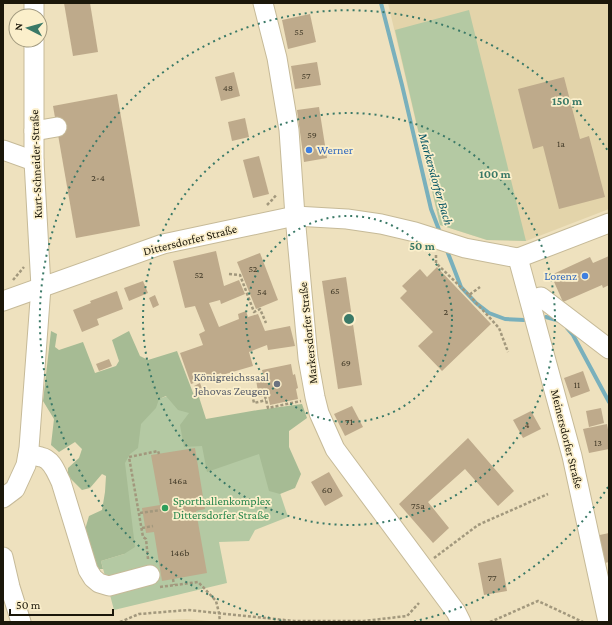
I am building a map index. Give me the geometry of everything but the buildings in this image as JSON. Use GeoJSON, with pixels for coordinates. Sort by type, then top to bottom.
{"type":"FeatureCollection","features":[{"type":"Feature","properties":{"kind":"street","name":"Markersdorfer Straße"},"geometry":{"type":"LineString","coordinates":[[263,3],[277,58],[289,130],[308,358],[319,413],[335,449],[456,612],[461,622]]}},
{"type":"Feature","properties":{"kind":"street","name":"Kurt-Schneider-Straße"},"geometry":{"type":"LineString","coordinates":[[34,48],[34,161],[41,287]]}},
{"type":"Feature","properties":{"kind":"street"},"geometry":{"type":"LineString","coordinates":[[34,131],[56,127]]}},
{"type":"Feature","properties":{"kind":"street"},"geometry":{"type":"LineString","coordinates":[[3,150],[34,161]]}},
{"type":"Feature","properties":{"kind":"street","name":"Dittersdorfer Straße"},"geometry":{"type":"LineString","coordinates":[[3,301],[163,244],[295,216],[347,219],[381,224],[415,232],[465,248],[518,258]]}},
{"type":"Feature","properties":{"kind":"street"},"geometry":{"type":"LineString","coordinates":[[518,258],[609,223]]}},
{"type":"Feature","properties":{"kind":"street","name":"Meinersdorfer Straße"},"geometry":{"type":"LineString","coordinates":[[518,258],[572,456],[608,622]]}},
{"type":"Feature","properties":{"kind":"street"},"geometry":{"type":"LineString","coordinates":[[3,498],[15,489],[26,466],[28,455],[41,287]]}},
{"type":"Feature","properties":{"kind":"street"},"geometry":{"type":"LineString","coordinates":[[530,300],[541,297],[609,349]]}},
{"type":"Feature","properties":{"kind":"street"},"geometry":{"type":"LineString","coordinates":[[28,455],[42,457],[48,460],[55,470],[63,489],[88,570],[93,578],[99,583],[109,586],[150,575]]}},
{"type":"Feature","properties":{"kind":"street"},"geometry":{"type":"LineString","coordinates":[[3,557],[10,587],[21,622]]}},
{"type":"Feature","properties":{"kind":"path"},"geometry":{"type":"LineString","coordinates":[[441,240],[436,263],[470,296],[499,328],[508,352]]}},
{"type":"Feature","properties":{"kind":"path"},"geometry":{"type":"LineString","coordinates":[[229,274],[240,275],[254,312],[260,309],[266,323]]}},
{"type":"Feature","properties":{"kind":"path"},"geometry":{"type":"LineString","coordinates":[[470,296],[480,287]]}},
{"type":"Feature","properties":{"kind":"path"},"geometry":{"type":"LineString","coordinates":[[241,392],[251,390],[254,403],[266,400]]}},
{"type":"Feature","properties":{"kind":"path"},"geometry":{"type":"LineString","coordinates":[[266,396],[268,408],[300,402],[301,399],[305,398]]}},
{"type":"Feature","properties":{"kind":"path"},"geometry":{"type":"LineString","coordinates":[[158,454],[158,451],[129,457],[143,537],[146,539],[150,575],[153,587],[158,588],[198,582],[216,600],[220,622]]}},
{"type":"Feature","properties":{"kind":"path"},"geometry":{"type":"LineString","coordinates":[[422,566],[478,525],[548,494]]}},
{"type":"Feature","properties":{"kind":"path"},"geometry":{"type":"LineString","coordinates":[[140,513],[160,510]]}},
{"type":"Feature","properties":{"kind":"path"},"geometry":{"type":"LineString","coordinates":[[142,528],[153,526]]}},
{"type":"Feature","properties":{"kind":"path"},"geometry":{"type":"LineString","coordinates":[[173,579],[174,585]]}},
{"type":"Feature","properties":{"kind":"path"},"geometry":{"type":"LineString","coordinates":[[490,622],[496,621],[538,601],[583,622]]}},
{"type":"Feature","properties":{"kind":"path"},"geometry":{"type":"LineString","coordinates":[[120,622],[139,614],[188,610],[294,621],[364,622],[406,616],[419,603]]}},
{"type":"Feature","properties":{"kind":"shaded area"},"geometry":{"type":"Polygon","coordinates":[[[388,3],[609,3],[609,209],[526,241],[487,240],[440,225],[388,3]]]}},
{"type":"Feature","properties":{"kind":"shaded area"},"geometry":{"type":"Polygon","coordinates":[[[186,619],[222,622],[138,622],[141,621],[186,619]]]}},
{"type":"Feature","properties":{"kind":"green space"},"geometry":{"type":"Polygon","coordinates":[[[469,10],[526,241],[487,240],[440,225],[395,30],[469,10]]]}},
{"type":"Feature","properties":{"kind":"green space"},"geometry":{"type":"Polygon","coordinates":[[[51,331],[57,334],[55,347],[59,350],[83,342],[95,373],[116,366],[119,361],[112,340],[129,331],[140,356],[148,360],[177,351],[195,398],[199,397],[206,419],[302,404],[307,418],[289,431],[289,447],[301,474],[295,488],[280,494],[269,491],[259,454],[207,472],[202,446],[184,447],[180,425],[189,413],[178,410],[166,396],[159,399],[156,408],[141,424],[138,448],[130,454],[125,463],[135,547],[124,554],[101,561],[103,569],[97,569],[84,533],[89,516],[102,510],[106,476],[102,474],[90,488],[82,490],[68,476],[68,468],[79,458],[82,449],[75,442],[59,452],[51,445],[54,419],[43,401],[51,331]]]}},
{"type":"Feature","properties":{"kind":"green space","name":"Sporthallenkomplex Dittersdorfer Straße"},"geometry":{"type":"Polygon","coordinates":[[[181,392],[202,446],[262,439],[288,517],[255,530],[249,541],[219,542],[227,583],[114,610],[101,561],[124,554],[112,475],[148,402],[181,392]]]}},
{"type":"Feature","properties":{"kind":"waterway","name":"Markersdorfer Bach"},"geometry":{"type":"LineString","coordinates":[[381,3],[431,209],[441,235]]}},
{"type":"Feature","properties":{"kind":"waterway","name":"Markersdorfer Bach"},"geometry":{"type":"LineString","coordinates":[[446,248],[461,287],[476,303],[489,313],[505,319],[524,320]]}},
{"type":"Feature","properties":{"kind":"waterway","name":"Markersdorfer Bach"},"geometry":{"type":"LineString","coordinates":[[546,317],[560,321]]}},
{"type":"Feature","properties":{"kind":"waterway","name":"Markersdorfer Bach"},"geometry":{"type":"LineString","coordinates":[[567,328],[573,335],[609,402]]}},
{"type":"Feature","properties":{"kind":"place","name":"Werner"},"geometry":{"type":"Point","coordinates":[309,150]}},
{"type":"Feature","properties":{"kind":"place","name":"Lorenz"},"geometry":{"type":"Point","coordinates":[585,276]}},
{"type":"Feature","properties":{"kind":"place","name":"Königreichssaal Jehovas Zeugen"},"geometry":{"type":"Point","coordinates":[277,384]}},
{"type":"Feature","properties":{"kind":"place","name":"Sporthallenkomplex Dittersdorfer Straße"},"geometry":{"type":"Point","coordinates":[165,508]}}]}
